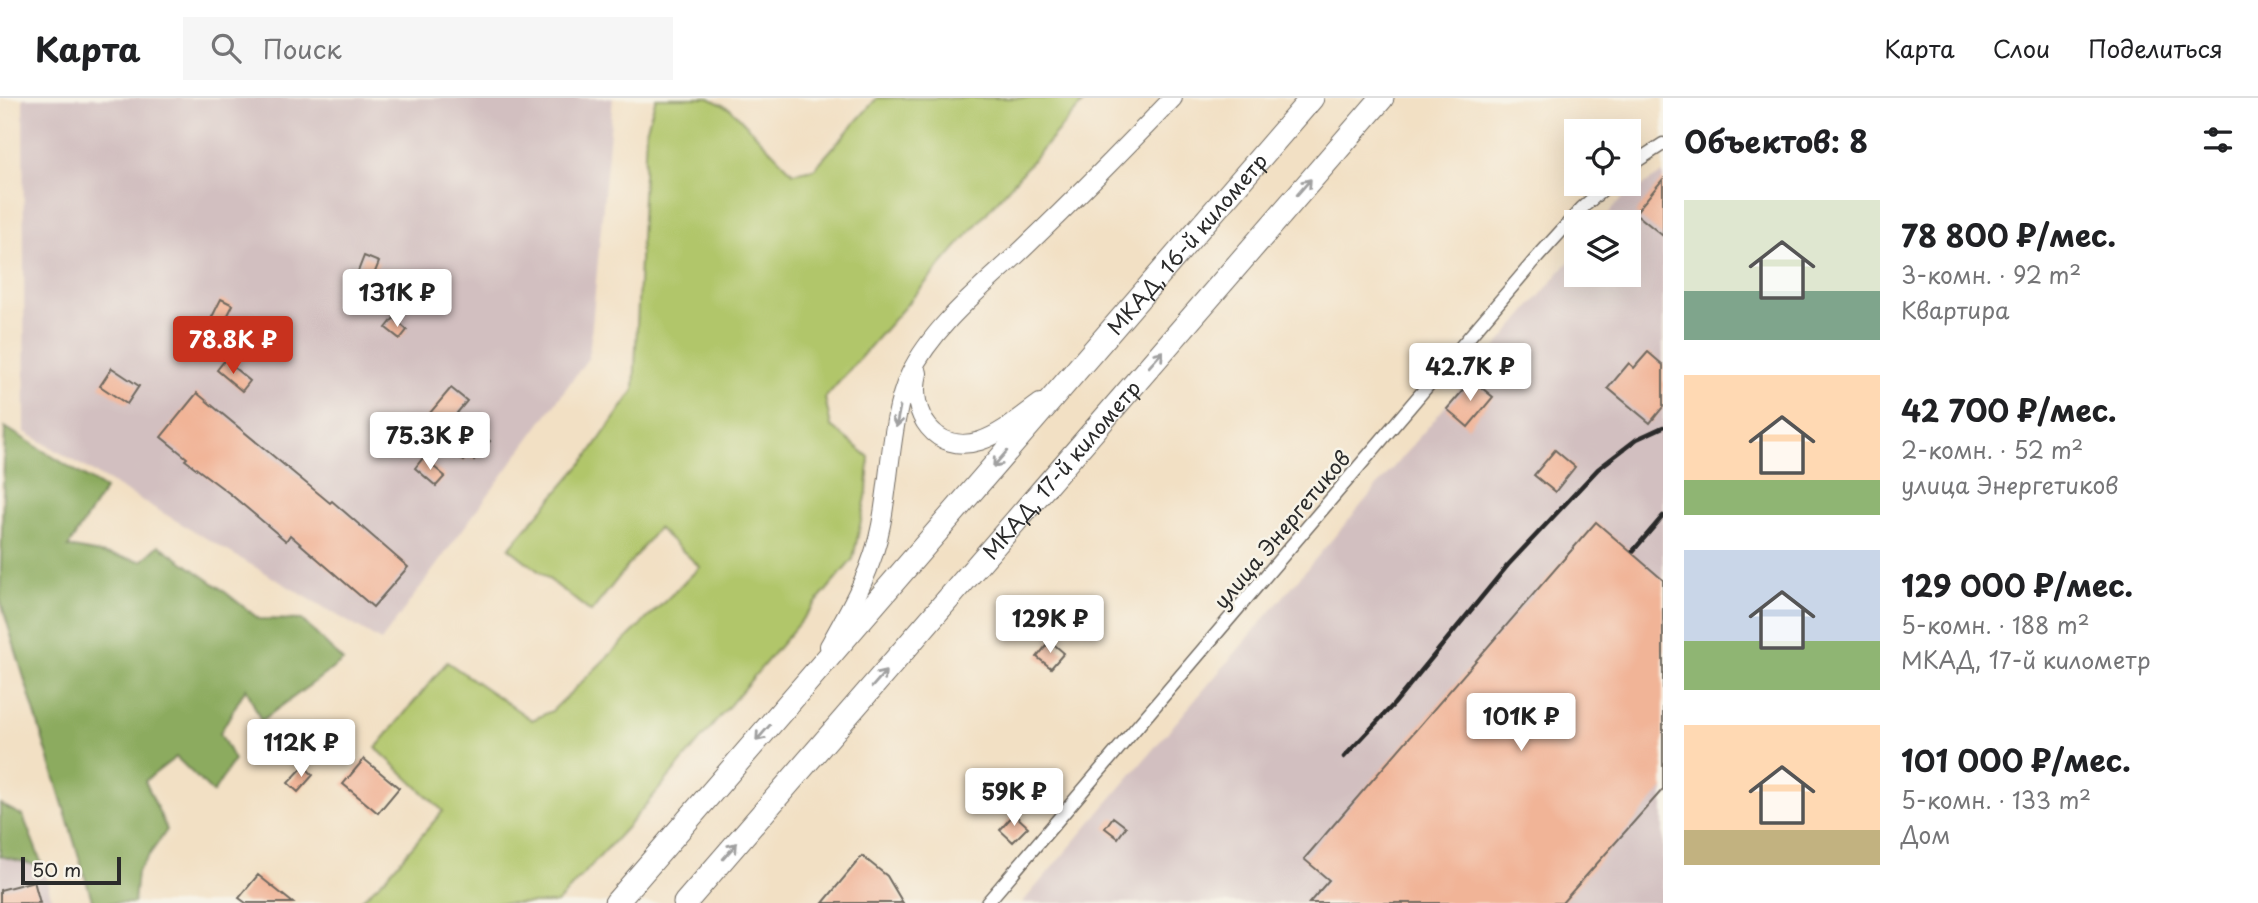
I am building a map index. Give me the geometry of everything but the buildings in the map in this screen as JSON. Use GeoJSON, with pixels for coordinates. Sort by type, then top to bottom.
{"type":"FeatureCollection","features":[{"type":"Feature","properties":{"kind":"highway","name":"МКАД, 16-й километр"},"geometry":{"type":"LineString","coordinates":[[1060,389],[1312,98]]}},
{"type":"Feature","properties":{"kind":"highway","name":"МКАД, 17-й километр"},"geometry":{"type":"LineString","coordinates":[[685,903],[1381,98]]}},
{"type":"Feature","properties":{"kind":"highway"},"geometry":{"type":"LineString","coordinates":[[616,903],[1060,389]]}},
{"type":"Feature","properties":{"kind":"main road"},"geometry":{"type":"LineString","coordinates":[[807,682],[848,614],[876,549],[905,386],[923,354],[939,331],[1079,196],[1173,98]]}},
{"type":"Feature","properties":{"kind":"main road"},"geometry":{"type":"LineString","coordinates":[[923,354],[915,396],[918,410],[924,423],[938,436],[951,441],[966,444],[992,436],[1060,389]]}},
{"type":"Feature","properties":{"kind":"street"},"geometry":{"type":"LineString","coordinates":[[1641,158],[1663,144]]}},
{"type":"Feature","properties":{"kind":"street","name":"улица Энергетиков"},"geometry":{"type":"LineString","coordinates":[[987,903],[1525,271],[1596,196]]}},
{"type":"Feature","properties":{"kind":"shaded area"},"geometry":{"type":"Polygon","coordinates":[[[23,98],[613,98],[589,357],[381,641],[25,432],[23,98]]]}},
{"type":"Feature","properties":{"kind":"shaded area"},"geometry":{"type":"Polygon","coordinates":[[[1663,173],[1663,903],[1022,903],[1564,267],[1564,287],[1641,287],[1641,210],[1612,210],[1626,196],[1641,196],[1641,187],[1663,173]]]}},
{"type":"Feature","properties":{"kind":"shaded area"},"geometry":{"type":"Polygon","coordinates":[[[0,856],[43,867],[53,903],[0,903],[0,856]]]}},
{"type":"Feature","properties":{"kind":"green space"},"geometry":{"type":"Polygon","coordinates":[[[656,98],[709,98],[731,109],[793,173],[814,169],[877,98],[1087,98],[825,398],[831,426],[869,457],[867,492],[853,559],[627,827],[557,903],[358,903],[385,878],[443,811],[376,748],[447,662],[532,720],[552,711],[700,567],[658,528],[591,612],[509,548],[586,459],[634,390],[646,131],[656,98]]]}},
{"type":"Feature","properties":{"kind":"green space"},"geometry":{"type":"Polygon","coordinates":[[[5,427],[105,489],[68,547],[142,561],[159,545],[259,619],[302,620],[343,661],[261,721],[246,688],[220,733],[234,760],[213,793],[176,757],[145,781],[167,830],[137,872],[134,903],[93,903],[0,599],[5,427]]]}},
{"type":"Feature","properties":{"kind":"green space"},"geometry":{"type":"Polygon","coordinates":[[[0,804],[23,816],[43,867],[0,856],[0,804]]]}},
{"type":"Feature","properties":{"kind":"railway"},"geometry":{"type":"LineString","coordinates":[[1344,757],[1394,704],[1508,565],[1598,469],[1637,439],[1663,427]]}},
{"type":"Feature","properties":{"kind":"railway"},"geometry":{"type":"LineString","coordinates":[[1633,551],[1663,516]]}}]}
